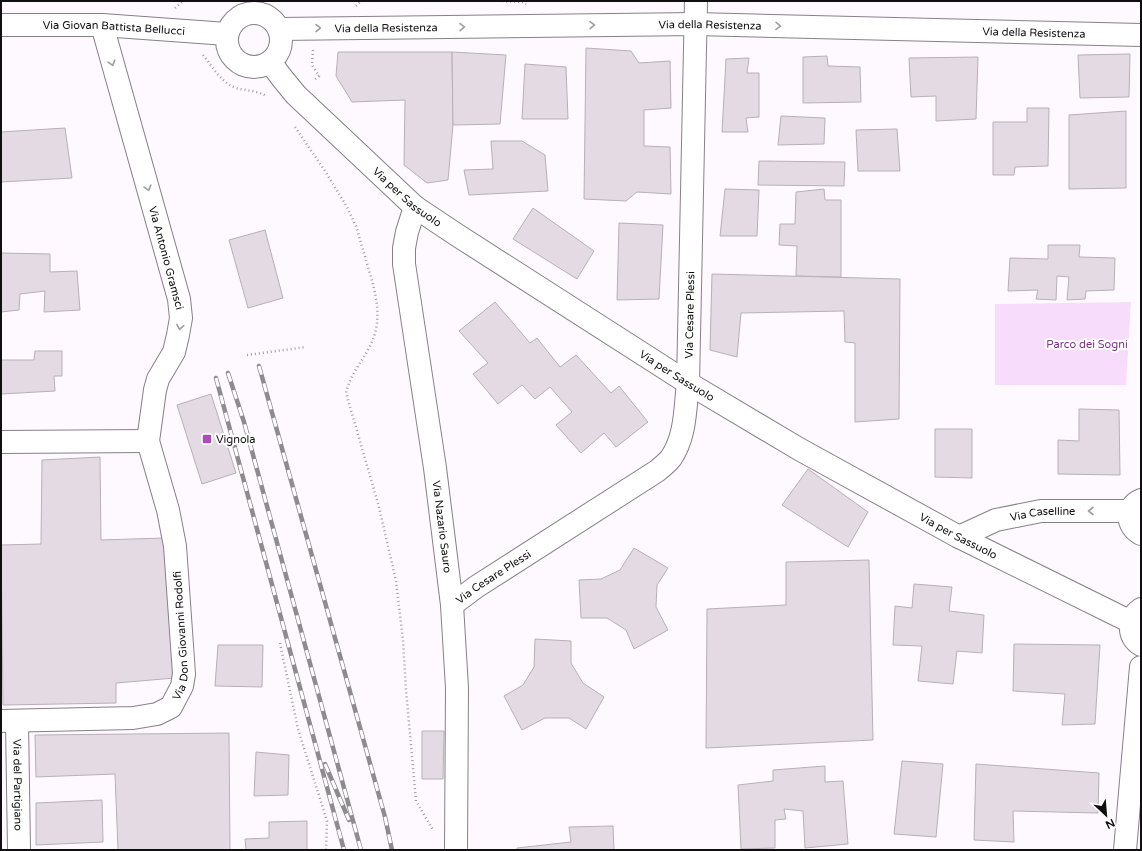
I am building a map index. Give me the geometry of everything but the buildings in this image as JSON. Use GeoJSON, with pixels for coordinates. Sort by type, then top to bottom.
{"type":"FeatureCollection","features":[{"type":"Feature","properties":{"kind":"street","name":"Via Cesare Plessi"},"geometry":{"type":"LineString","coordinates":[[452,605],[476,587],[657,471],[670,459],[676,449],[681,436],[688,383],[696,1]]}},
{"type":"Feature","properties":{"kind":"street"},"geometry":{"type":"LineString","coordinates":[[249,7],[268,17],[279,29],[281,38],[280,47],[276,56],[270,62],[263,66],[254,68],[246,67],[232,58],[226,42],[227,34],[230,26],[243,15],[249,7]]}},
{"type":"Feature","properties":{"kind":"street","name":"Via della Resistenza"},"geometry":{"type":"LineString","coordinates":[[279,29],[696,24],[1141,34]]}},
{"type":"Feature","properties":{"kind":"street","name":"Via Giovan Battista Bellucci"},"geometry":{"type":"LineString","coordinates":[[1,25],[102,25],[227,34]]}},
{"type":"Feature","properties":{"kind":"street","name":"Via Antonio Gramsci"},"geometry":{"type":"LineString","coordinates":[[102,25],[179,299],[181,318],[178,335],[174,352],[158,379],[155,390],[148,441]]}},
{"type":"Feature","properties":{"kind":"street","name":"Via per Sassuolo"},"geometry":{"type":"LineString","coordinates":[[270,62],[296,95],[415,207],[463,240],[688,383],[799,450],[959,537],[1136,616]]}},
{"type":"Feature","properties":{"kind":"street","name":"Via Nazario Sauro"},"geometry":{"type":"LineString","coordinates":[[415,207],[407,232],[404,248],[404,264],[435,468],[452,605],[457,688],[456,850]]}},
{"type":"Feature","properties":{"kind":"street"},"geometry":{"type":"LineString","coordinates":[[1,442],[148,441]]}},
{"type":"Feature","properties":{"kind":"street","name":"Via Don Giovanni Rodolfi"},"geometry":{"type":"LineString","coordinates":[[9,721],[133,718],[157,714],[171,706],[182,686],[184,674],[175,546],[168,510],[148,441]]}},
{"type":"Feature","properties":{"kind":"street"},"geometry":{"type":"LineString","coordinates":[[1136,505],[1129,516],[1132,526],[1141,534]]}},
{"type":"Feature","properties":{"kind":"street","name":"Via Caselline"},"geometry":{"type":"LineString","coordinates":[[959,537],[996,520],[1041,511],[1136,505]]}},
{"type":"Feature","properties":{"kind":"street"},"geometry":{"type":"LineString","coordinates":[[1136,616],[1130,628],[1134,639],[1141,645]]}},
{"type":"Feature","properties":{"kind":"street"},"geometry":{"type":"LineString","coordinates":[[1125,850],[1141,667]]}},
{"type":"Feature","properties":{"kind":"street","name":"Via del Partigiano"},"geometry":{"type":"LineString","coordinates":[[9,721],[18,850]]}},
{"type":"Feature","properties":{"kind":"path"},"geometry":{"type":"LineString","coordinates":[[173,9],[183,1]]}},
{"type":"Feature","properties":{"kind":"path"},"geometry":{"type":"LineString","coordinates":[[198,51],[203,55],[218,75],[231,86],[243,90],[258,92],[269,98]]}},
{"type":"Feature","properties":{"kind":"path"},"geometry":{"type":"LineString","coordinates":[[295,126],[325,171],[352,217],[356,226],[378,303],[378,319],[372,343],[350,379],[346,393],[379,506],[396,581],[403,640],[416,801],[436,836]]}},
{"type":"Feature","properties":{"kind":"path"},"geometry":{"type":"LineString","coordinates":[[247,355],[306,347]]}},
{"type":"Feature","properties":{"kind":"path"},"geometry":{"type":"LineString","coordinates":[[280,643],[298,729],[327,821],[326,850]]}},
{"type":"Feature","properties":{"kind":"green space","name":"Parco dei Sogni"},"geometry":{"type":"Polygon","coordinates":[[[1131,302],[1126,385],[995,385],[995,304],[1131,302]]]}},
{"type":"Feature","properties":{"kind":"railway"},"geometry":{"type":"LineString","coordinates":[[259,366],[385,817],[392,850]]}},
{"type":"Feature","properties":{"kind":"railway"},"geometry":{"type":"LineString","coordinates":[[228,373],[244,422],[361,850]]}},
{"type":"Feature","properties":{"kind":"railway"},"geometry":{"type":"LineString","coordinates":[[216,378],[344,850]]}},
{"type":"Feature","properties":{"kind":"railway"},"geometry":{"type":"LineString","coordinates":[[325,764],[349,820]]}},
{"type":"Feature","properties":{"kind":"place","name":"Vignola"},"geometry":{"type":"Point","coordinates":[207,439]}}]}
